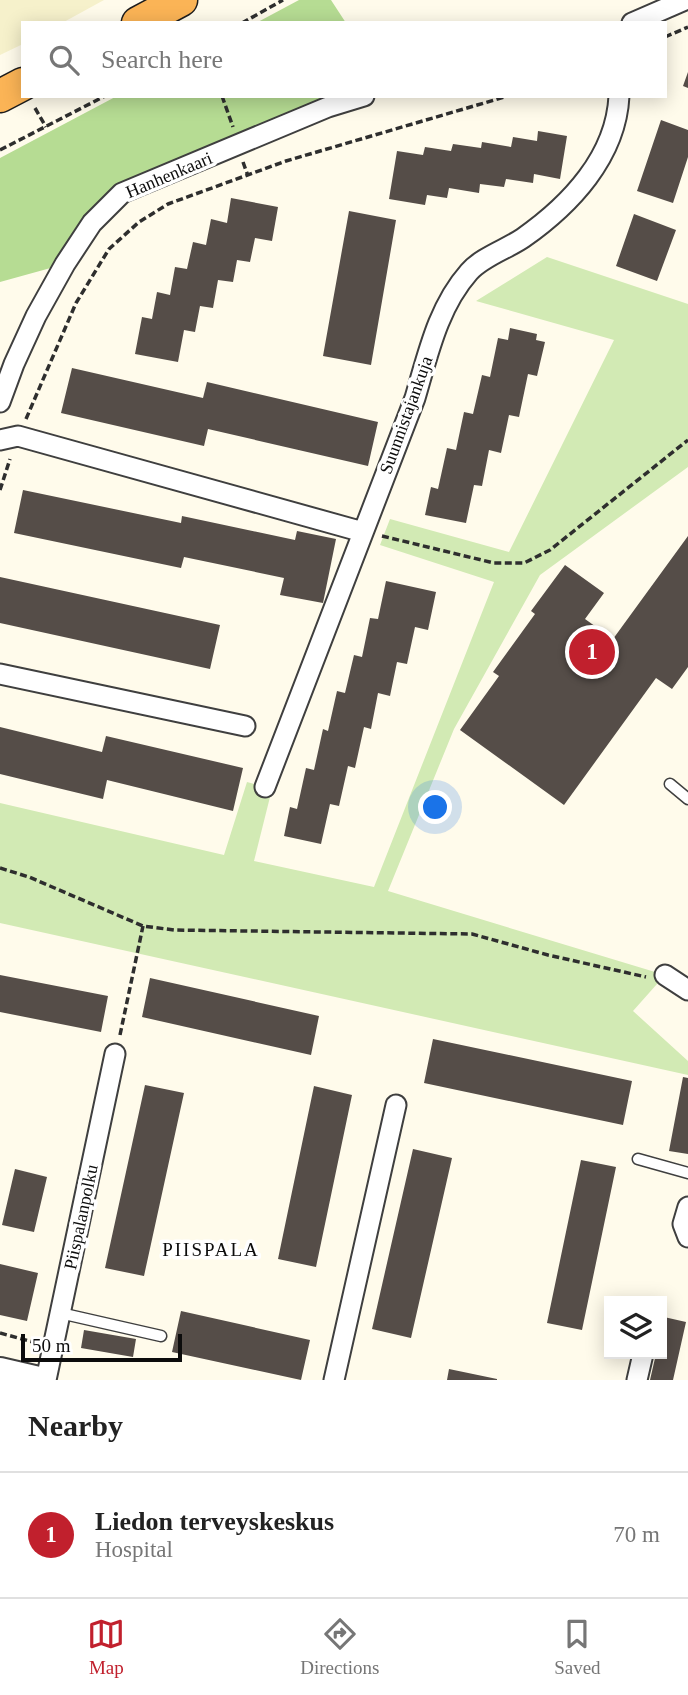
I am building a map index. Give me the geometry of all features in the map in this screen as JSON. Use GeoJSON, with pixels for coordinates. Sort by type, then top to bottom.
{"type":"FeatureCollection","features":[{"type":"Feature","properties":{"kind":"highway"},"geometry":{"type":"LineString","coordinates":[[142,21],[181,0]]}},
{"type":"Feature","properties":{"kind":"highway"},"geometry":{"type":"LineString","coordinates":[[0,96],[21,94]]}},
{"type":"Feature","properties":{"kind":"street"},"geometry":{"type":"LineString","coordinates":[[637,21],[685,0]]}},
{"type":"Feature","properties":{"kind":"street","name":"Hanhenkaari"},"geometry":{"type":"LineString","coordinates":[[0,402],[36,316],[65,264],[92,223],[122,193],[328,107],[357,98]]}},
{"type":"Feature","properties":{"kind":"street","name":"Suunnistajankuja"},"geometry":{"type":"LineString","coordinates":[[265,788],[415,398],[434,334],[448,302],[471,269],[523,238],[569,201],[592,172],[609,138],[619,98]]}},
{"type":"Feature","properties":{"kind":"street"},"geometry":{"type":"LineString","coordinates":[[9,438],[363,532]]}},
{"type":"Feature","properties":{"kind":"street"},"geometry":{"type":"LineString","coordinates":[[0,674],[245,726]]}},
{"type":"Feature","properties":{"kind":"street"},"geometry":{"type":"LineString","coordinates":[[665,975],[688,990]]}},
{"type":"Feature","properties":{"kind":"street","name":"Piispalanpolku"},"geometry":{"type":"LineString","coordinates":[[45,1380],[116,1054]]}},
{"type":"Feature","properties":{"kind":"street"},"geometry":{"type":"LineString","coordinates":[[334,1380],[396,1105]]}},
{"type":"Feature","properties":{"kind":"street"},"geometry":{"type":"LineString","coordinates":[[688,1207],[683,1224],[688,1237]]}},
{"type":"Feature","properties":{"kind":"street"},"geometry":{"type":"LineString","coordinates":[[637,1380],[642,1359]]}},
{"type":"Feature","properties":{"kind":"street"},"geometry":{"type":"LineString","coordinates":[[0,1370],[45,1380]]}},
{"type":"Feature","properties":{"kind":"lane"},"geometry":{"type":"LineString","coordinates":[[670,784],[688,799]]}},
{"type":"Feature","properties":{"kind":"lane"},"geometry":{"type":"LineString","coordinates":[[638,1159],[688,1173]]}},
{"type":"Feature","properties":{"kind":"lane"},"geometry":{"type":"LineString","coordinates":[[60,1312],[160,1336]]}},
{"type":"Feature","properties":{"kind":"path"},"geometry":{"type":"LineString","coordinates":[[246,21],[283,0]]}},
{"type":"Feature","properties":{"kind":"path"},"geometry":{"type":"LineString","coordinates":[[667,36],[688,27]]}},
{"type":"Feature","properties":{"kind":"path"},"geometry":{"type":"LineString","coordinates":[[30,98],[46,127]]}},
{"type":"Feature","properties":{"kind":"path"},"geometry":{"type":"LineString","coordinates":[[0,150],[101,98]]}},
{"type":"Feature","properties":{"kind":"path"},"geometry":{"type":"LineString","coordinates":[[0,490],[9,438],[76,303],[108,250],[139,222],[168,204],[286,161],[501,98]]}},
{"type":"Feature","properties":{"kind":"path"},"geometry":{"type":"LineString","coordinates":[[363,532],[494,563],[524,563],[550,550],[688,440]]}},
{"type":"Feature","properties":{"kind":"path"},"geometry":{"type":"LineString","coordinates":[[0,868],[30,877],[143,926],[174,930],[472,934],[615,972],[648,978],[665,975]]}},
{"type":"Feature","properties":{"kind":"path"},"geometry":{"type":"LineString","coordinates":[[116,1054],[143,926]]}},
{"type":"Feature","properties":{"kind":"path"},"geometry":{"type":"LineString","coordinates":[[0,1333],[33,1341],[31,1349]]}},
{"type":"Feature","properties":{"kind":"shaded area"},"geometry":{"type":"Polygon","coordinates":[[[0,0],[104,0],[66,21],[21,21],[21,45],[0,55],[0,0]]]}},
{"type":"Feature","properties":{"kind":"green space"},"geometry":{"type":"Polygon","coordinates":[[[299,0],[331,0],[345,21],[260,21],[299,0]]]}},
{"type":"Feature","properties":{"kind":"green space"},"geometry":{"type":"Polygon","coordinates":[[[113,98],[359,98],[122,193],[65,264],[0,282],[0,158],[113,98]]]}},
{"type":"Feature","properties":{"kind":"green space"},"geometry":{"type":"Polygon","coordinates":[[[547,257],[688,304],[688,467],[540,575],[454,729],[388,891],[665,975],[633,1011],[688,1061],[688,1075],[0,923],[0,803],[224,855],[247,782],[272,789],[254,861],[374,887],[494,582],[380,545],[390,519],[509,552],[614,340],[476,301],[547,257]]]}},
{"type":"Feature","properties":{"kind":"building"},"geometry":{"type":"Polygon","coordinates":[[[688,72],[688,88],[683,86],[688,72]]]}},
{"type":"Feature","properties":{"kind":"building"},"geometry":{"type":"Polygon","coordinates":[[[661,120],[688,130],[688,157],[673,203],[637,191],[661,120]]]}},
{"type":"Feature","properties":{"kind":"building"},"geometry":{"type":"Polygon","coordinates":[[[538,131],[567,136],[560,179],[534,174],[533,183],[506,179],[504,187],[480,184],[479,193],[449,188],[447,198],[427,195],[425,205],[389,199],[397,151],[423,155],[425,147],[451,151],[453,144],[481,148],[482,142],[511,147],[513,137],[537,141],[538,131]]]}},
{"type":"Feature","properties":{"kind":"building"},"geometry":{"type":"Polygon","coordinates":[[[231,198],[278,207],[272,241],[255,238],[250,262],[237,260],[233,282],[218,280],[213,308],[200,306],[195,332],[184,330],[178,362],[135,354],[142,317],[152,319],[157,292],[170,295],[175,267],[187,269],[193,242],[206,245],[211,219],[227,223],[231,198]]]}},
{"type":"Feature","properties":{"kind":"building"},"geometry":{"type":"Polygon","coordinates":[[[349,211],[396,220],[371,365],[323,356],[349,211]]]}},
{"type":"Feature","properties":{"kind":"building"},"geometry":{"type":"Polygon","coordinates":[[[634,214],[676,230],[657,281],[616,266],[634,214]]]}},
{"type":"Feature","properties":{"kind":"building"},"geometry":{"type":"Polygon","coordinates":[[[510,328],[537,334],[536,340],[545,342],[537,376],[528,374],[519,417],[509,415],[501,453],[489,450],[482,486],[474,485],[466,523],[425,515],[431,487],[438,489],[447,448],[456,450],[464,412],[473,414],[482,375],[490,377],[498,338],[508,340],[510,328]]]}},
{"type":"Feature","properties":{"kind":"building"},"geometry":{"type":"Polygon","coordinates":[[[72,368],[203,398],[207,382],[378,422],[368,466],[208,429],[204,446],[61,413],[72,368]]]}},
{"type":"Feature","properties":{"kind":"building"},"geometry":{"type":"Polygon","coordinates":[[[23,490],[181,523],[182,516],[295,540],[297,531],[336,539],[323,603],[280,595],[284,578],[184,557],[181,568],[14,533],[23,490]]]}},
{"type":"Feature","properties":{"kind":"building"},"geometry":{"type":"Polygon","coordinates":[[[688,536],[688,667],[672,689],[656,678],[564,805],[460,730],[499,676],[493,672],[535,614],[531,611],[565,565],[604,593],[585,619],[613,639],[688,536]]]}},
{"type":"Feature","properties":{"kind":"building"},"geometry":{"type":"Polygon","coordinates":[[[0,577],[220,625],[210,669],[0,623],[0,577]]]}},
{"type":"Feature","properties":{"kind":"building"},"geometry":{"type":"Polygon","coordinates":[[[386,581],[436,592],[428,630],[415,627],[407,664],[397,662],[390,696],[378,693],[371,729],[364,727],[355,768],[348,766],[339,806],[330,804],[321,844],[284,836],[290,807],[297,809],[306,768],[314,770],[323,729],[328,731],[337,691],[345,693],[354,655],[362,657],[370,618],[378,619],[386,581]]]}},
{"type":"Feature","properties":{"kind":"building"},"geometry":{"type":"Polygon","coordinates":[[[0,727],[102,752],[106,736],[243,768],[233,811],[107,780],[103,799],[0,774],[0,727]]]}},
{"type":"Feature","properties":{"kind":"building"},"geometry":{"type":"Polygon","coordinates":[[[0,975],[108,996],[101,1032],[0,1012],[0,975]]]}},
{"type":"Feature","properties":{"kind":"building"},"geometry":{"type":"Polygon","coordinates":[[[150,978],[319,1016],[311,1055],[142,1017],[150,978]]]}},
{"type":"Feature","properties":{"kind":"building"},"geometry":{"type":"Polygon","coordinates":[[[433,1039],[632,1081],[623,1125],[424,1083],[433,1039]]]}},
{"type":"Feature","properties":{"kind":"building"},"geometry":{"type":"Polygon","coordinates":[[[683,1077],[688,1078],[688,1154],[669,1151],[683,1077]]]}},
{"type":"Feature","properties":{"kind":"building"},"geometry":{"type":"Polygon","coordinates":[[[145,1085],[184,1093],[144,1276],[105,1268],[145,1085]]]}},
{"type":"Feature","properties":{"kind":"building"},"geometry":{"type":"Polygon","coordinates":[[[314,1086],[352,1095],[316,1267],[278,1259],[314,1086]]]}},
{"type":"Feature","properties":{"kind":"building"},"geometry":{"type":"Polygon","coordinates":[[[413,1149],[452,1158],[411,1338],[372,1329],[413,1149]]]}},
{"type":"Feature","properties":{"kind":"building"},"geometry":{"type":"Polygon","coordinates":[[[581,1160],[616,1167],[582,1330],[547,1323],[581,1160]]]}},
{"type":"Feature","properties":{"kind":"building"},"geometry":{"type":"Polygon","coordinates":[[[15,1169],[47,1177],[34,1232],[2,1225],[15,1169]]]}},
{"type":"Feature","properties":{"kind":"building"},"geometry":{"type":"Polygon","coordinates":[[[0,1264],[38,1273],[27,1321],[0,1315],[0,1264]]]}},
{"type":"Feature","properties":{"kind":"building"},"geometry":{"type":"Polygon","coordinates":[[[181,1311],[310,1340],[301,1380],[172,1352],[181,1311]]]}},
{"type":"Feature","properties":{"kind":"building"},"geometry":{"type":"Polygon","coordinates":[[[667,1318],[686,1322],[673,1380],[650,1380],[655,1359],[667,1359],[667,1318]]]}},
{"type":"Feature","properties":{"kind":"building"},"geometry":{"type":"Polygon","coordinates":[[[84,1330],[136,1339],[133,1357],[81,1348],[84,1330]]]}},
{"type":"Feature","properties":{"kind":"building"},"geometry":{"type":"Polygon","coordinates":[[[449,1369],[497,1379],[497,1380],[447,1380],[449,1369]]]}},
{"type":"Feature","properties":{"kind":"place","name":"Liedon terveyskeskus"},"geometry":{"type":"Point","coordinates":[592,652]}},
{"type":"Feature","properties":{"kind":"district","name":"PIISPALA"},"geometry":{"type":"Point","coordinates":[211,1249]}}]}
